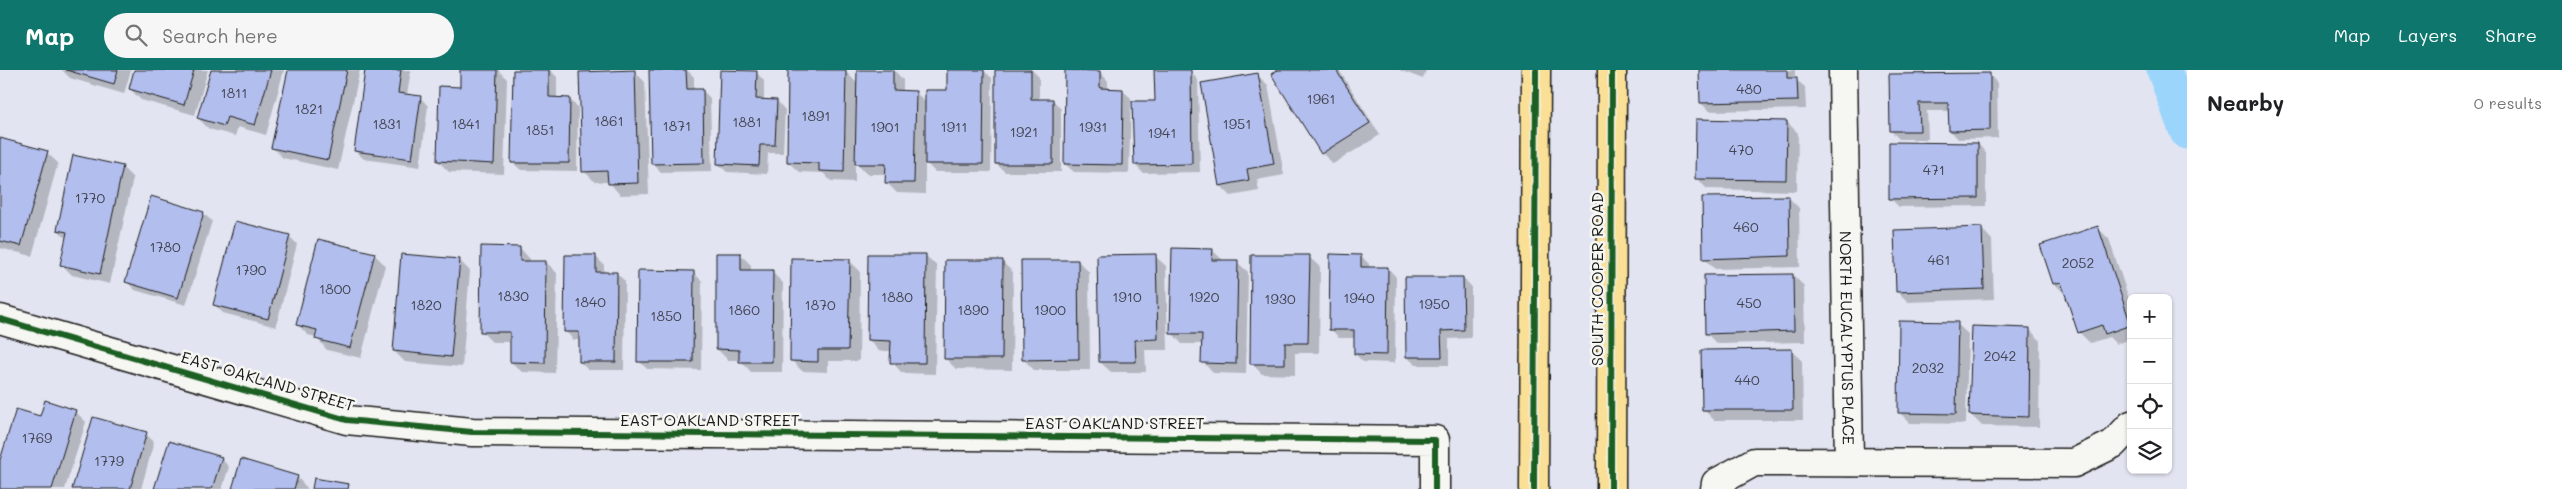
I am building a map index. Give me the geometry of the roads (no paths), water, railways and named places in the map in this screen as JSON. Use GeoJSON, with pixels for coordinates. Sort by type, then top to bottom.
{"type":"FeatureCollection","features":[{"type":"Feature","properties":{"kind":"main road"},"geometry":{"type":"LineString","coordinates":[[1534,489],[1536,70]]}},
{"type":"Feature","properties":{"kind":"main road","name":"SOUTH COOPER ROAD"},"geometry":{"type":"LineString","coordinates":[[1611,489],[1612,70]]}},
{"type":"Feature","properties":{"kind":"street","name":"NORTH EUCALYPTUS PLACE"},"geometry":{"type":"LineString","coordinates":[[1715,489],[1716,483],[1754,462],[1849,462],[1843,70]]}},
{"type":"Feature","properties":{"kind":"street","name":"EAST OAKLAND STREET"},"geometry":{"type":"LineString","coordinates":[[0,319],[347,420],[472,432],[1435,440],[1435,489]]}},
{"type":"Feature","properties":{"kind":"street"},"geometry":{"type":"LineString","coordinates":[[1849,462],[2074,463],[2113,444],[2127,429]]}},
{"type":"Feature","properties":{"kind":"waterway"},"geometry":{"type":"LineString","coordinates":[[2164,70],[2187,132]]}}]}
